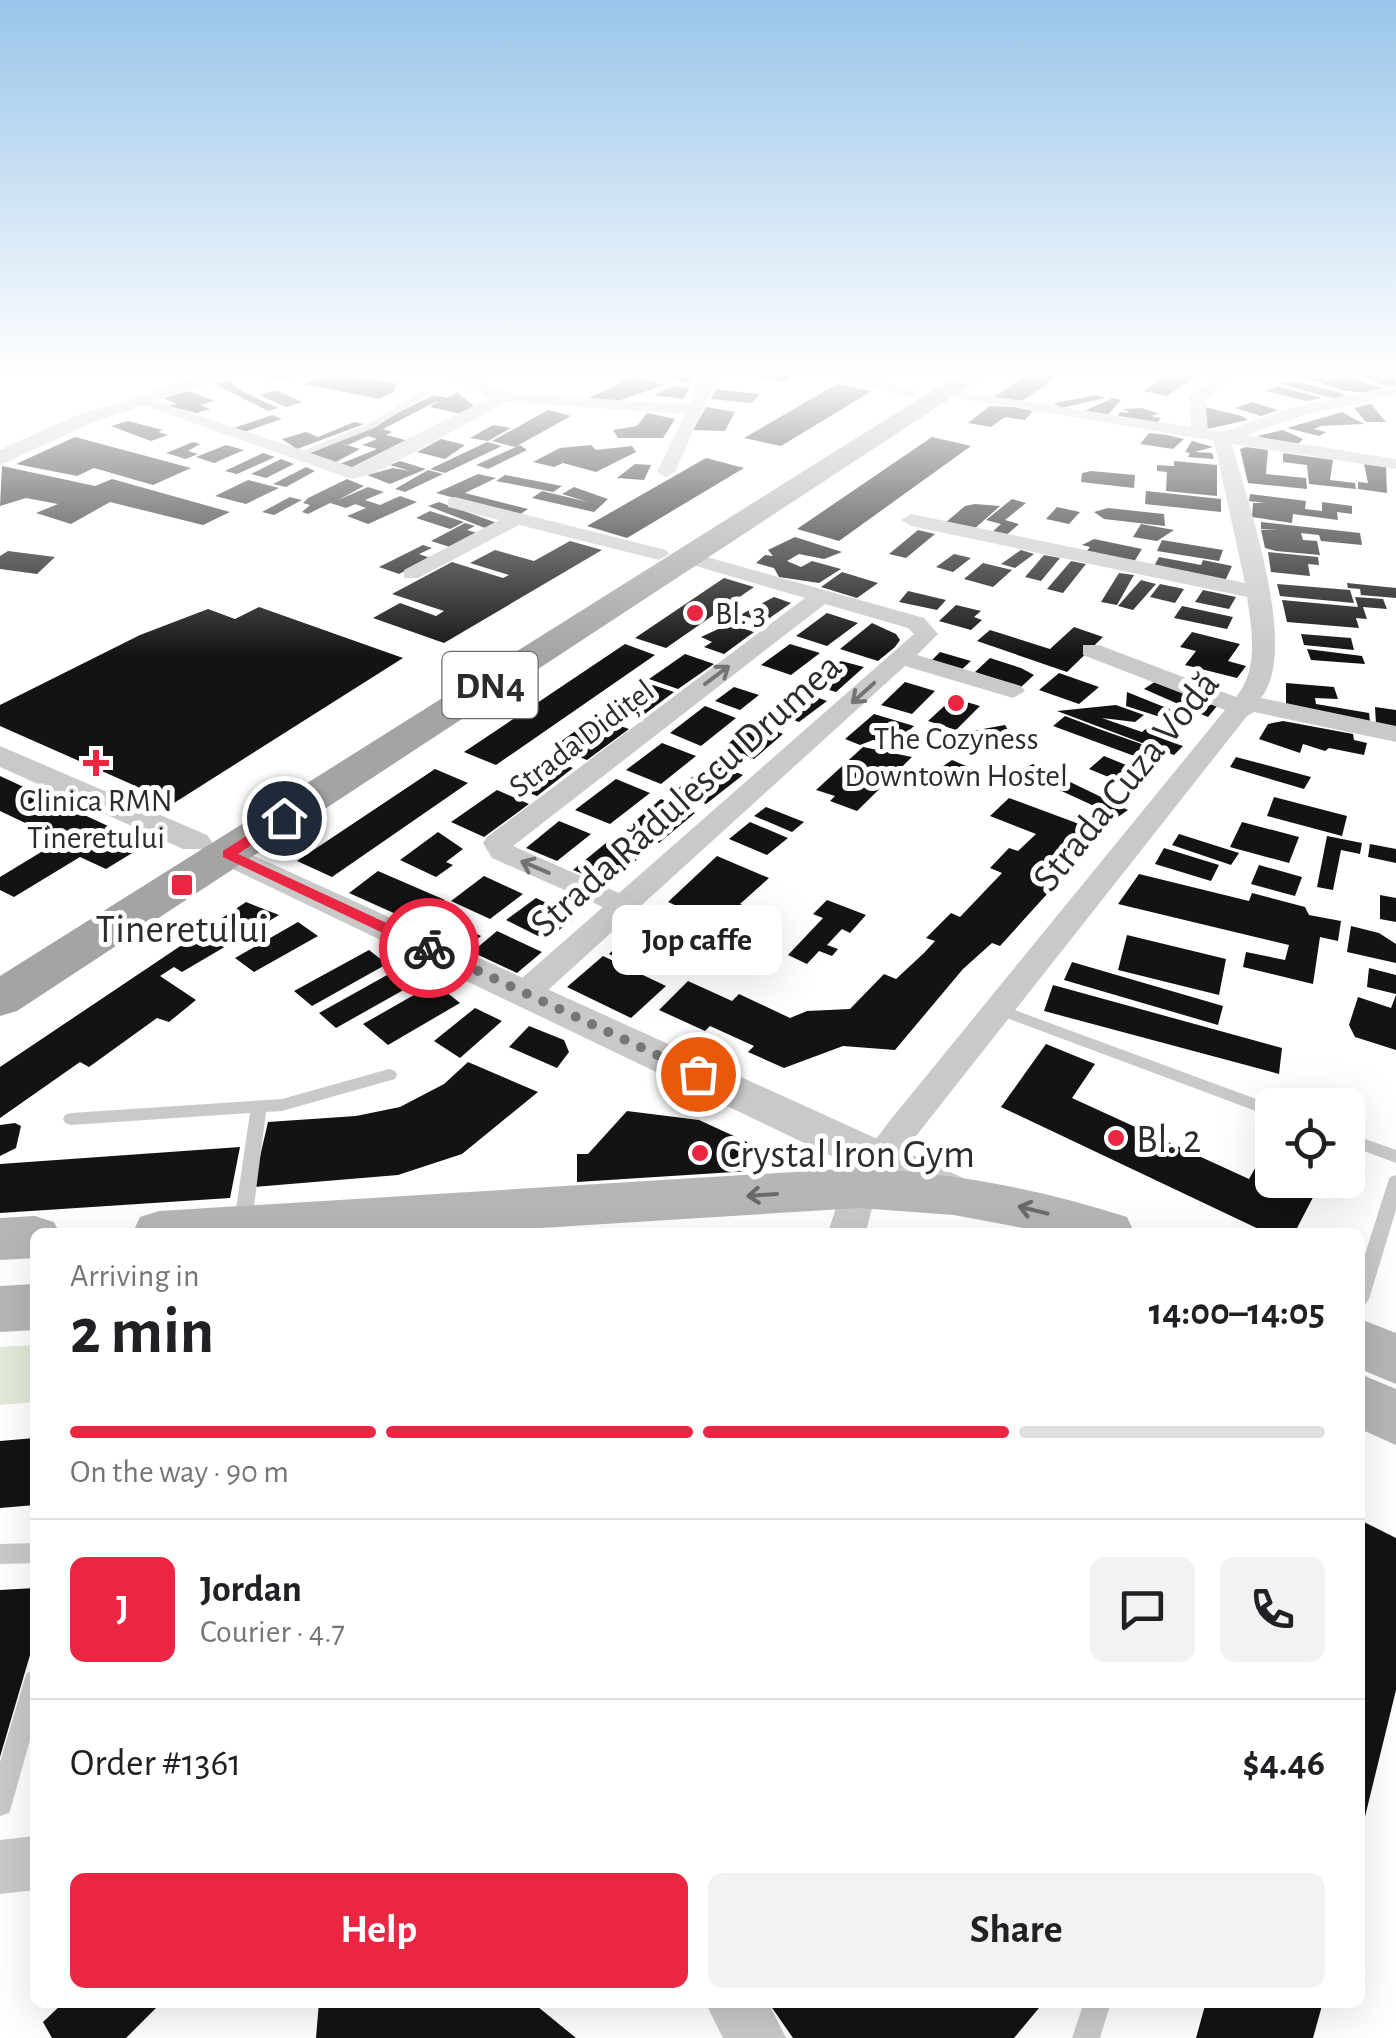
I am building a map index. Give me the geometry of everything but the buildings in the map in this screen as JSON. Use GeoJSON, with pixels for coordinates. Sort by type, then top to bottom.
{"type":"FeatureCollection","features":[{"type":"Feature","properties":{"kind":"main road","name":"DN4"},"geometry":{"type":"LineString","coordinates":[[0,999],[211,848],[812,466]]}},
{"type":"Feature","properties":{"kind":"main road","name":"DN4"},"geometry":{"type":"LineString","coordinates":[[0,962],[211,848]]}},
{"type":"Feature","properties":{"kind":"main road"},"geometry":{"type":"LineString","coordinates":[[259,1228],[862,1193],[956,1195],[1016,1205],[1094,1228]]}},
{"type":"Feature","properties":{"kind":"main road"},"geometry":{"type":"LineString","coordinates":[[0,1239],[30,1237]]}},
{"type":"Feature","properties":{"kind":"main road"},"geometry":{"type":"LineString","coordinates":[[0,1309],[30,1307]]}},
{"type":"Feature","properties":{"kind":"main road"},"geometry":{"type":"LineString","coordinates":[[1365,1345],[1396,1359]]}},
{"type":"Feature","properties":{"kind":"main road"},"geometry":{"type":"LineString","coordinates":[[1365,1402],[1396,1418]]}},
{"type":"Feature","properties":{"kind":"street"},"geometry":{"type":"LineString","coordinates":[[329,466],[385,487]]}},
{"type":"Feature","properties":{"kind":"street"},"geometry":{"type":"LineString","coordinates":[[351,473],[374,466]]}},
{"type":"Feature","properties":{"kind":"street"},"geometry":{"type":"LineString","coordinates":[[666,472],[669,466]]}},
{"type":"Feature","properties":{"kind":"street","name":"Strada Cuza Vodă"},"geometry":{"type":"LineString","coordinates":[[862,1193],[998,1009],[1246,706],[1264,671],[1256,592],[1219,466]]}},
{"type":"Feature","properties":{"kind":"street","name":"Strada Rădulescu Drumea"},"geometry":{"type":"LineString","coordinates":[[455,503],[822,596],[923,626],[926,636],[525,993]]}},
{"type":"Feature","properties":{"kind":"street"},"geometry":{"type":"LineString","coordinates":[[411,574],[516,518]]}},
{"type":"Feature","properties":{"kind":"street"},"geometry":{"type":"LineString","coordinates":[[911,520],[1256,592]]}},
{"type":"Feature","properties":{"kind":"street","name":"Strada Didițel"},"geometry":{"type":"LineString","coordinates":[[625,906],[502,852],[497,843],[822,596]]}},
{"type":"Feature","properties":{"kind":"street"},"geometry":{"type":"LineString","coordinates":[[1091,650],[1246,706],[1396,734]]}},
{"type":"Feature","properties":{"kind":"street","name":"Strada Rădulescu Drumea"},"geometry":{"type":"LineString","coordinates":[[902,658],[1013,691]]}},
{"type":"Feature","properties":{"kind":"street"},"geometry":{"type":"LineString","coordinates":[[0,755],[525,993],[862,1193]]}},
{"type":"Feature","properties":{"kind":"street"},"geometry":{"type":"LineString","coordinates":[[0,1868],[30,1863]]}},
{"type":"Feature","properties":{"kind":"street"},"geometry":{"type":"LineString","coordinates":[[738,2008],[757,2038]]}},
{"type":"Feature","properties":{"kind":"lane"},"geometry":{"type":"LineString","coordinates":[[998,1009],[1255,1105]]}},
{"type":"Feature","properties":{"kind":"lane"},"geometry":{"type":"LineString","coordinates":[[71,1119],[304,1101],[390,1075]]}},
{"type":"Feature","properties":{"kind":"lane"},"geometry":{"type":"LineString","coordinates":[[242,1228],[259,1107]]}},
{"type":"Feature","properties":{"kind":"lane"},"geometry":{"type":"LineString","coordinates":[[1365,1145],[1396,1157]]}},
{"type":"Feature","properties":{"kind":"lane"},"geometry":{"type":"LineString","coordinates":[[1365,1282],[1396,1182]]}},
{"type":"Feature","properties":{"kind":"lane"},"geometry":{"type":"LineString","coordinates":[[0,1554],[30,1552]]}},
{"type":"Feature","properties":{"kind":"lane"},"geometry":{"type":"LineString","coordinates":[[0,1804],[30,1698]]}},
{"type":"Feature","properties":{"kind":"lane"},"geometry":{"type":"LineString","coordinates":[[1086,2038],[1096,2008]]}},
{"type":"Feature","properties":{"kind":"green space"},"geometry":{"type":"Polygon","coordinates":[[[30,1345],[30,1402],[0,1405],[0,1347],[30,1345]]]}},
{"type":"Feature","properties":{"kind":"way so far"},"geometry":{"type":"LineString","coordinates":[[429,948],[698,1074]]}},
{"type":"Feature","properties":{"kind":"place","name":"Bl. 3"},"geometry":{"type":"Point","coordinates":[695,613]}},
{"type":"Feature","properties":{"kind":"place","name":"The Cozyness Downtown Hostel"},"geometry":{"type":"Point","coordinates":[956,703]}},
{"type":"Feature","properties":{"kind":"place","name":"Clinica RMN Tineretului"},"geometry":{"type":"Point","coordinates":[96,763]}},
{"type":"Feature","properties":{"kind":"place","name":"Tineretului"},"geometry":{"type":"Point","coordinates":[182,885]}},
{"type":"Feature","properties":{"kind":"place","name":"Jop caffe"},"geometry":{"type":"Point","coordinates":[698,1074]}},
{"type":"Feature","properties":{"kind":"place","name":"Bl. 2"},"geometry":{"type":"Point","coordinates":[1116,1138]}},
{"type":"Feature","properties":{"kind":"place","name":"Crystal Iron Gym"},"geometry":{"type":"Point","coordinates":[700,1153]}},
{"type":"Feature","properties":{"kind":"route"},"geometry":{"type":"LineString","coordinates":[[284,818],[228,854],[429,948]]}}]}
